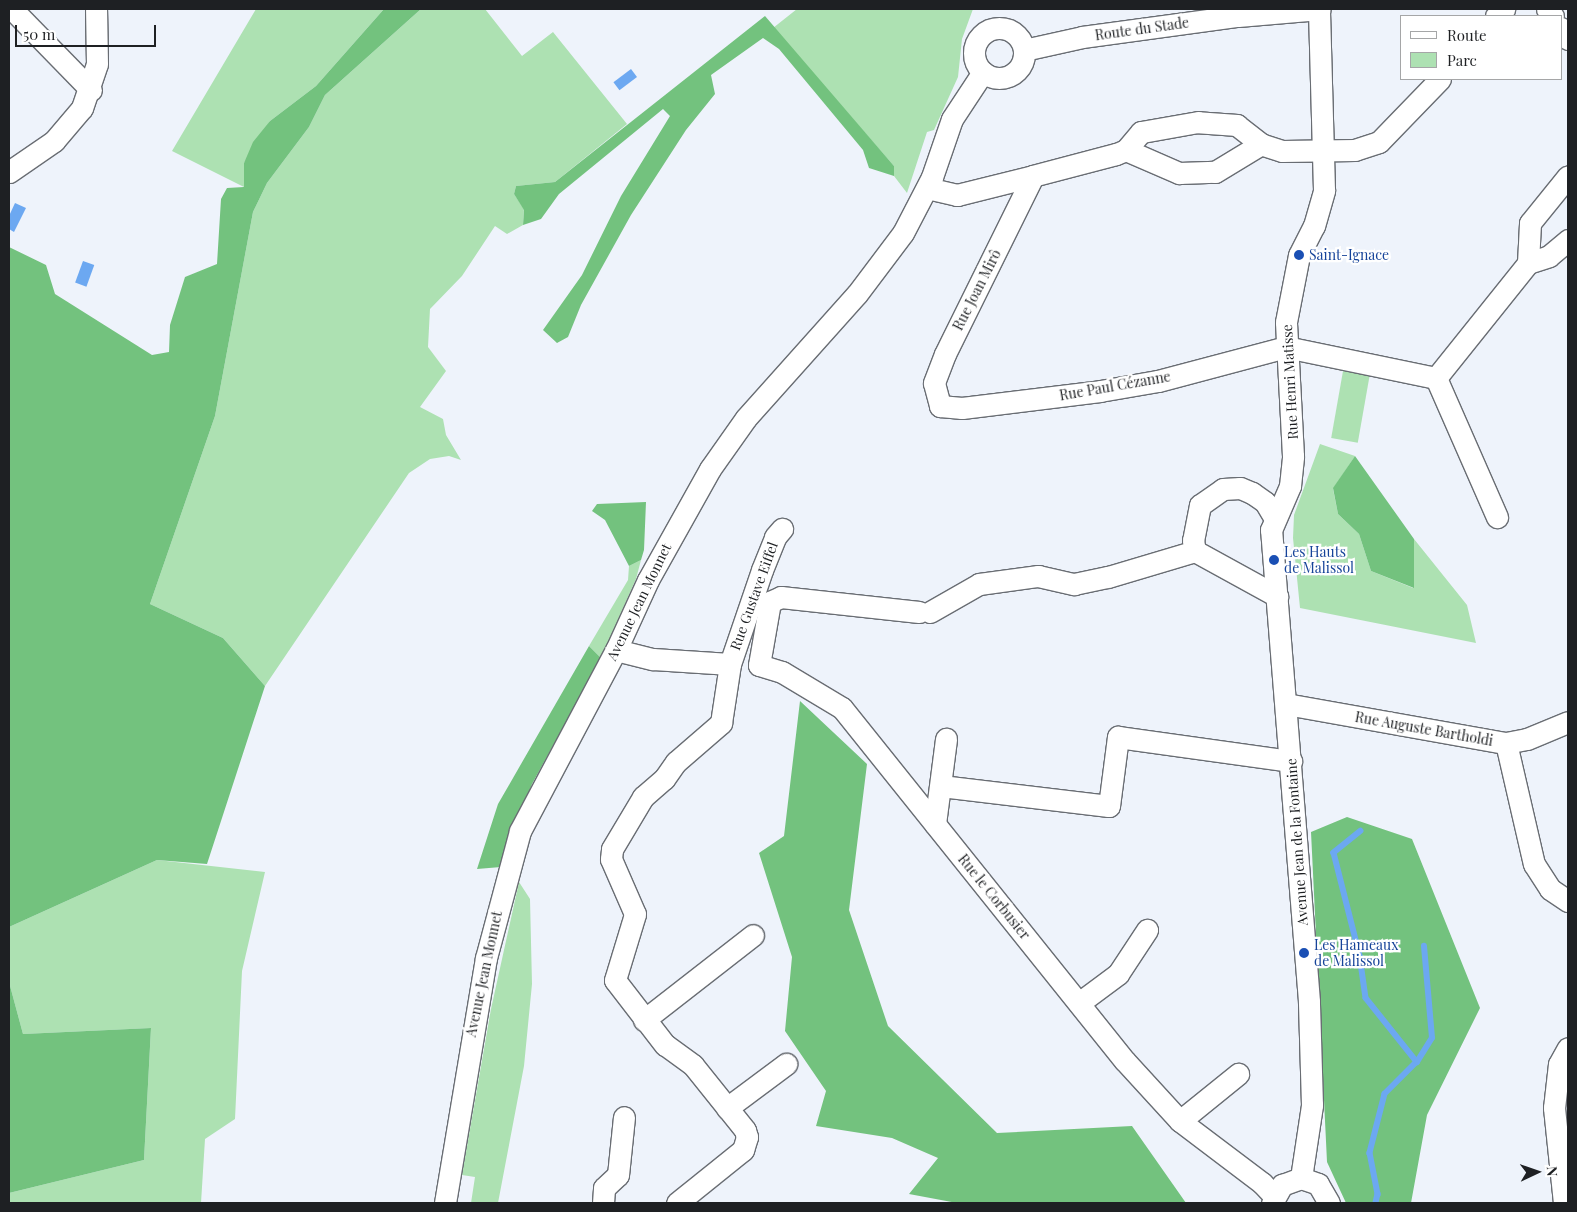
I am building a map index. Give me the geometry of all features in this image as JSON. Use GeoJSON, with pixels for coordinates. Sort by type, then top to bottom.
{"type":"FeatureCollection","features":[{"type":"Feature","properties":{"kind":"street"},"geometry":{"type":"LineString","coordinates":[[12,9],[90,90]]}},
{"type":"Feature","properties":{"kind":"street"},"geometry":{"type":"LineString","coordinates":[[9,172],[54,141],[82,108],[90,90],[97,64],[96,9]]}},
{"type":"Feature","properties":{"kind":"street","name":"Route du Stade"},"geometry":{"type":"LineString","coordinates":[[1024,50],[1091,35],[1247,15],[1319,9]]}},
{"type":"Feature","properties":{"kind":"street","name":"Rue Henri Matisse"},"geometry":{"type":"LineString","coordinates":[[1274,517],[1290,486],[1293,456],[1286,322],[1299,255],[1314,226],[1324,190],[1319,9]]}},
{"type":"Feature","properties":{"kind":"street"},"geometry":{"type":"LineString","coordinates":[[994,18],[1020,38],[1024,50],[1022,65],[1011,75],[997,78],[983,72],[975,60],[975,46],[994,18]]}},
{"type":"Feature","properties":{"kind":"street","name":"Avenue Jean Monnet"},"geometry":{"type":"LineString","coordinates":[[445,1203],[464,1074],[486,958],[520,831],[616,650],[648,580],[710,468],[746,418],[868,280],[903,233],[927,188],[952,119],[983,72]]}},
{"type":"Feature","properties":{"kind":"street"},"geometry":{"type":"LineString","coordinates":[[927,188],[957,196],[1126,150],[1141,132],[1198,122],[1237,125],[1261,144],[1282,152],[1355,150],[1379,142],[1439,80]]}},
{"type":"Feature","properties":{"kind":"street"},"geometry":{"type":"LineString","coordinates":[[1126,150],[1180,173],[1215,172],[1261,144]]}},
{"type":"Feature","properties":{"kind":"street","name":"Rue Joan Mirô"},"geometry":{"type":"LineString","coordinates":[[940,406],[934,383],[945,354],[1033,176]]}},
{"type":"Feature","properties":{"kind":"street"},"geometry":{"type":"LineString","coordinates":[[1528,263],[1530,223],[1568,176]]}},
{"type":"Feature","properties":{"kind":"street"},"geometry":{"type":"LineString","coordinates":[[1436,378],[1528,263],[1550,256],[1568,240]]}},
{"type":"Feature","properties":{"kind":"street"},"geometry":{"type":"LineString","coordinates":[[1286,347],[1436,378]]}},
{"type":"Feature","properties":{"kind":"street","name":"Rue Paul Cézanne"},"geometry":{"type":"LineString","coordinates":[[940,406],[962,408],[1100,391],[1158,380],[1286,347]]}},
{"type":"Feature","properties":{"kind":"street"},"geometry":{"type":"LineString","coordinates":[[1436,378],[1497,517]]}},
{"type":"Feature","properties":{"kind":"street"},"geometry":{"type":"LineString","coordinates":[[1274,517],[1265,502],[1252,493],[1240,488],[1223,489],[1200,505],[1193,530],[1195,551],[1277,596]]}},
{"type":"Feature","properties":{"kind":"street","name":"Avenue Jean de la Fontaine"},"geometry":{"type":"LineString","coordinates":[[1274,517],[1271,530],[1291,761],[1312,1068],[1312,1106],[1301,1178]]}},
{"type":"Feature","properties":{"kind":"street","name":"Rue Gustave Eiffel"},"geometry":{"type":"LineString","coordinates":[[677,1203],[743,1150],[747,1137],[745,1130],[693,1065],[666,1046],[644,1020],[615,980],[635,914],[612,867],[612,849],[643,797],[664,779],[676,762],[717,728],[724,713],[730,664],[762,570],[776,537],[782,529]]}},
{"type":"Feature","properties":{"kind":"street","name":"Rue le Corbusier"},"geometry":{"type":"LineString","coordinates":[[1195,551],[1108,578],[1074,584],[1038,576],[979,584],[925,612],[781,597],[770,602],[759,665],[782,672],[842,708],[1079,1004],[1180,1122],[1262,1183],[1273,1200]]}},
{"type":"Feature","properties":{"kind":"street","name":"Rue Gustave Eiffel"},"geometry":{"type":"LineString","coordinates":[[616,650],[653,659],[730,664]]}},
{"type":"Feature","properties":{"kind":"street","name":"Rue Auguste Bartholdi"},"geometry":{"type":"LineString","coordinates":[[1286,704],[1506,743],[1534,864],[1550,889],[1568,901]]}},
{"type":"Feature","properties":{"kind":"street"},"geometry":{"type":"LineString","coordinates":[[1506,743],[1527,739],[1568,722]]}},
{"type":"Feature","properties":{"kind":"street"},"geometry":{"type":"LineString","coordinates":[[941,786],[1109,806],[1118,737],[1291,761]]}},
{"type":"Feature","properties":{"kind":"street"},"geometry":{"type":"LineString","coordinates":[[935,824],[946,739]]}},
{"type":"Feature","properties":{"kind":"street"},"geometry":{"type":"LineString","coordinates":[[1079,1004],[1118,974],[1147,930]]}},
{"type":"Feature","properties":{"kind":"street"},"geometry":{"type":"LineString","coordinates":[[644,1020],[753,935]]}},
{"type":"Feature","properties":{"kind":"street"},"geometry":{"type":"LineString","coordinates":[[1564,1203],[1554,1108],[1568,1048]]}},
{"type":"Feature","properties":{"kind":"street"},"geometry":{"type":"LineString","coordinates":[[727,1108],[786,1064]]}},
{"type":"Feature","properties":{"kind":"street"},"geometry":{"type":"LineString","coordinates":[[1180,1122],[1238,1074]]}},
{"type":"Feature","properties":{"kind":"street"},"geometry":{"type":"LineString","coordinates":[[603,1203],[604,1188],[618,1175],[624,1117]]}},
{"type":"Feature","properties":{"kind":"street"},"geometry":{"type":"LineString","coordinates":[[1273,1200],[1282,1185],[1301,1178],[1318,1184],[1329,1203]]}},
{"type":"Feature","properties":{"kind":"green space"},"geometry":{"type":"Polygon","coordinates":[[[256,9],[384,9],[316,86],[270,121],[244,163],[244,187],[172,151],[256,9]]]}},
{"type":"Feature","properties":{"kind":"green space"},"geometry":{"type":"Polygon","coordinates":[[[384,9],[421,9],[325,95],[309,127],[267,183],[253,212],[215,416],[150,604],[223,638],[265,686],[207,864],[157,860],[9,927],[9,247],[46,265],[55,294],[152,355],[169,352],[170,325],[185,277],[217,264],[221,199],[227,188],[244,187],[244,163],[253,142],[270,121],[316,86],[384,9]]]}},
{"type":"Feature","properties":{"kind":"green space"},"geometry":{"type":"Polygon","coordinates":[[[421,9],[485,9],[522,56],[553,32],[627,124],[555,182],[516,186],[514,194],[524,209],[523,225],[507,234],[495,226],[462,276],[430,309],[428,347],[446,371],[420,407],[443,419],[446,435],[461,460],[449,456],[430,459],[409,473],[265,686],[223,638],[150,604],[215,416],[253,212],[267,183],[309,127],[325,95],[421,9]]]}},
{"type":"Feature","properties":{"kind":"green space"},"geometry":{"type":"Polygon","coordinates":[[[797,9],[973,9],[962,39],[958,77],[934,130],[927,132],[907,193],[894,176],[894,166],[773,28],[797,9]]]}},
{"type":"Feature","properties":{"kind":"green space"},"geometry":{"type":"Polygon","coordinates":[[[765,16],[894,166],[894,176],[869,168],[863,150],[779,49],[763,38],[711,75],[715,94],[686,130],[631,215],[581,305],[568,337],[557,343],[543,330],[582,275],[621,196],[670,116],[663,109],[559,194],[541,219],[523,225],[524,210],[514,194],[516,186],[555,182],[765,16]]]}},
{"type":"Feature","properties":{"kind":"green space"},"geometry":{"type":"Polygon","coordinates":[[[1343,371],[1370,376],[1358,443],[1331,438],[1343,371]]]}},
{"type":"Feature","properties":{"kind":"green space"},"geometry":{"type":"Polygon","coordinates":[[[1320,444],[1355,456],[1333,489],[1338,514],[1359,534],[1371,571],[1413,588],[1414,539],[1467,605],[1476,643],[1300,608],[1293,538],[1294,515],[1320,444]]]}},
{"type":"Feature","properties":{"kind":"green space"},"geometry":{"type":"Polygon","coordinates":[[[1355,456],[1414,539],[1414,588],[1371,571],[1359,534],[1338,514],[1333,488],[1355,456]]]}},
{"type":"Feature","properties":{"kind":"green space"},"geometry":{"type":"Polygon","coordinates":[[[646,502],[644,550],[641,560],[629,566],[605,520],[592,511],[597,504],[646,502]]]}},
{"type":"Feature","properties":{"kind":"green space"},"geometry":{"type":"Polygon","coordinates":[[[641,560],[636,579],[601,658],[589,646],[628,580],[629,566],[641,560]]]}},
{"type":"Feature","properties":{"kind":"green space"},"geometry":{"type":"Polygon","coordinates":[[[589,646],[601,658],[532,784],[501,867],[477,869],[498,804],[589,646]]]}},
{"type":"Feature","properties":{"kind":"green space"},"geometry":{"type":"Polygon","coordinates":[[[800,701],[867,764],[849,910],[888,1026],[997,1133],[1132,1126],[1186,1203],[957,1203],[909,1194],[938,1158],[892,1138],[816,1126],[826,1091],[785,1031],[792,957],[759,853],[784,836],[800,701]]]}},
{"type":"Feature","properties":{"kind":"green space"},"geometry":{"type":"Polygon","coordinates":[[[1347,817],[1412,839],[1480,1008],[1427,1115],[1411,1203],[1346,1203],[1327,1162],[1311,832],[1347,817]]]}},
{"type":"Feature","properties":{"kind":"green space"},"geometry":{"type":"Polygon","coordinates":[[[157,860],[265,872],[242,971],[235,1119],[205,1139],[201,1203],[9,1203],[9,1193],[144,1160],[151,1028],[23,1034],[9,982],[9,927],[157,860]]]}},
{"type":"Feature","properties":{"kind":"green space"},"geometry":{"type":"Polygon","coordinates":[[[519,882],[530,899],[532,984],[524,1066],[498,1203],[471,1203],[475,1177],[462,1175],[491,1009],[519,882]]]}},
{"type":"Feature","properties":{"kind":"green space"},"geometry":{"type":"Polygon","coordinates":[[[9,982],[23,1034],[151,1028],[144,1160],[9,1193],[9,982]]]}},
{"type":"Feature","properties":{"kind":"water"},"geometry":{"type":"Polygon","coordinates":[[[631,69],[637,77],[619,90],[613,82],[631,69]]]}},
{"type":"Feature","properties":{"kind":"water"},"geometry":{"type":"Polygon","coordinates":[[[15,203],[26,208],[14,232],[9,229],[9,216],[15,203]]]}},
{"type":"Feature","properties":{"kind":"water"},"geometry":{"type":"Polygon","coordinates":[[[83,261],[94,265],[86,287],[75,283],[83,261]]]}},
{"type":"Feature","properties":{"kind":"waterway"},"geometry":{"type":"LineString","coordinates":[[1361,831],[1334,853],[1360,956],[1366,998],[1417,1062],[1385,1094],[1370,1153],[1378,1194],[1376,1203]]}},
{"type":"Feature","properties":{"kind":"waterway"},"geometry":{"type":"LineString","coordinates":[[1417,1062],[1432,1038],[1424,946]]}},
{"type":"Feature","properties":{"kind":"place","name":"Saint-Ignace"},"geometry":{"type":"Point","coordinates":[1299,255]}},
{"type":"Feature","properties":{"kind":"place","name":"Les Hauts de Malissol"},"geometry":{"type":"Point","coordinates":[1274,560]}},
{"type":"Feature","properties":{"kind":"place","name":"Les Hameaux de Malissol"},"geometry":{"type":"Point","coordinates":[1304,953]}}]}
